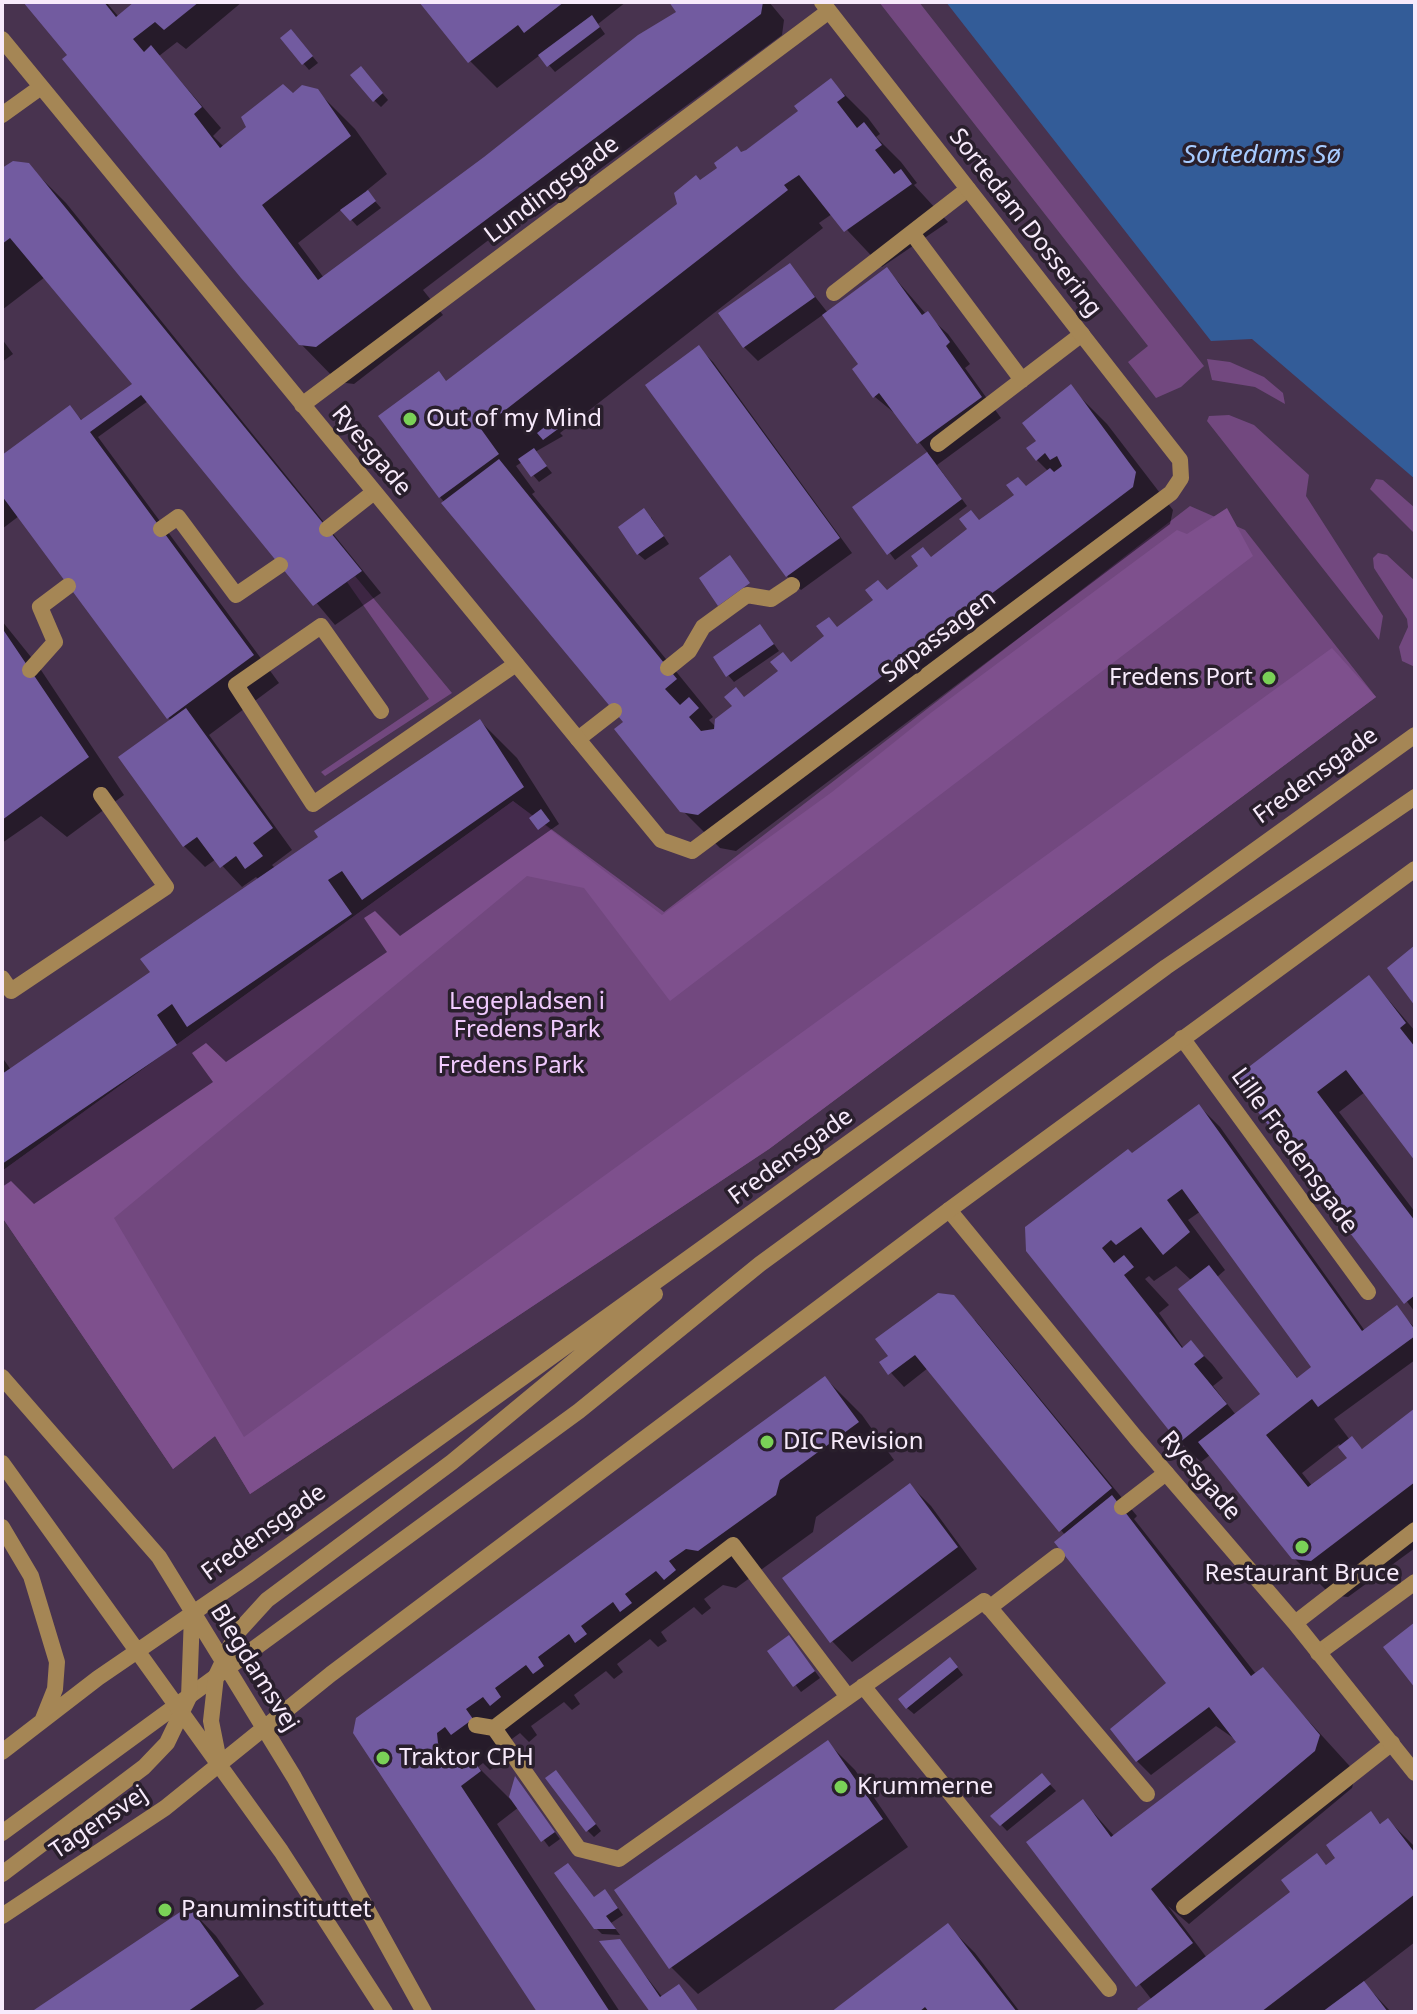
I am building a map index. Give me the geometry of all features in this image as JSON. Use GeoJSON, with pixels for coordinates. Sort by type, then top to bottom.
{"type":"FeatureCollection","features":[{"type":"Feature","properties":{"kind":"street","name":"Sortedam Dossering"},"geometry":{"type":"LineString","coordinates":[[826,6],[1180,460],[1181,478]]}},
{"type":"Feature","properties":{"kind":"street","name":"Lundingsgade"},"geometry":{"type":"LineString","coordinates":[[302,405],[826,6]]}},
{"type":"Feature","properties":{"kind":"street","name":"Ryesgade"},"geometry":{"type":"LineString","coordinates":[[2,39],[661,840],[692,851],[720,830]]}},
{"type":"Feature","properties":{"kind":"street"},"geometry":{"type":"LineString","coordinates":[[2,115],[41,87]]}},
{"type":"Feature","properties":{"kind":"street"},"geometry":{"type":"LineString","coordinates":[[834,293],[968,189]]}},
{"type":"Feature","properties":{"kind":"street"},"geometry":{"type":"LineString","coordinates":[[912,233],[1022,380]]}},
{"type":"Feature","properties":{"kind":"street"},"geometry":{"type":"LineString","coordinates":[[938,444],[1082,334]]}},
{"type":"Feature","properties":{"kind":"street","name":"Søpassagen"},"geometry":{"type":"LineString","coordinates":[[720,830],[1171,493],[1181,478]]}},
{"type":"Feature","properties":{"kind":"street"},"geometry":{"type":"LineString","coordinates":[[327,529],[374,492]]}},
{"type":"Feature","properties":{"kind":"street"},"geometry":{"type":"LineString","coordinates":[[161,529],[178,517],[236,595],[280,565]]}},
{"type":"Feature","properties":{"kind":"street"},"geometry":{"type":"LineString","coordinates":[[668,668],[689,651],[703,627],[747,595],[771,599],[792,585]]}},
{"type":"Feature","properties":{"kind":"street"},"geometry":{"type":"LineString","coordinates":[[30,670],[55,642],[40,607],[68,586]]}},
{"type":"Feature","properties":{"kind":"street"},"geometry":{"type":"LineString","coordinates":[[381,711],[321,626],[236,685],[313,804],[516,664]]}},
{"type":"Feature","properties":{"kind":"street"},"geometry":{"type":"LineString","coordinates":[[578,739],[614,711]]}},
{"type":"Feature","properties":{"kind":"street","name":"Fredensgade"},"geometry":{"type":"LineString","coordinates":[[192,1613],[743,1221],[1415,735]]}},
{"type":"Feature","properties":{"kind":"street"},"geometry":{"type":"LineString","coordinates":[[2,978],[11,991],[166,887],[101,795]]}},
{"type":"Feature","properties":{"kind":"street"},"geometry":{"type":"LineString","coordinates":[[2,1833],[183,1705],[221,1669],[579,1411],[760,1264],[1166,967],[1415,797]]}},
{"type":"Feature","properties":{"kind":"street"},"geometry":{"type":"LineString","coordinates":[[220,1766],[331,1674],[949,1210],[1415,869]]}},
{"type":"Feature","properties":{"kind":"street","name":"Lille Fredensgade"},"geometry":{"type":"LineString","coordinates":[[1182,1038],[1368,1292]]}},
{"type":"Feature","properties":{"kind":"street","name":"Ryesgade"},"geometry":{"type":"LineString","coordinates":[[949,1210],[1166,1473],[1295,1623],[1415,1773]]}},
{"type":"Feature","properties":{"kind":"street"},"geometry":{"type":"LineString","coordinates":[[220,1766],[211,1721],[221,1669],[236,1634],[267,1600],[452,1462],[743,1221]]}},
{"type":"Feature","properties":{"kind":"street","name":"Blegdamsvej"},"geometry":{"type":"LineString","coordinates":[[2,1377],[159,1557],[221,1669],[317,1816],[424,2012]]}},
{"type":"Feature","properties":{"kind":"street"},"geometry":{"type":"LineString","coordinates":[[2,1463],[136,1651],[183,1705],[220,1766],[289,1864],[385,2012]]}},
{"type":"Feature","properties":{"kind":"street"},"geometry":{"type":"LineString","coordinates":[[1122,1507],[1166,1473]]}},
{"type":"Feature","properties":{"kind":"street"},"geometry":{"type":"LineString","coordinates":[[2,1527],[31,1576],[57,1662],[55,1689],[43,1720]]}},
{"type":"Feature","properties":{"kind":"street"},"geometry":{"type":"LineString","coordinates":[[1295,1623],[1415,1530]]}},
{"type":"Feature","properties":{"kind":"street"},"geometry":{"type":"LineString","coordinates":[[494,1728],[733,1545],[848,1697]]}},
{"type":"Feature","properties":{"kind":"street"},"geometry":{"type":"LineString","coordinates":[[989,1608],[1057,1556]]}},
{"type":"Feature","properties":{"kind":"street"},"geometry":{"type":"LineString","coordinates":[[1318,1653],[1415,1582]]}},
{"type":"Feature","properties":{"kind":"street"},"geometry":{"type":"LineString","coordinates":[[476,1725],[494,1728],[579,1849],[619,1859],[984,1601],[1147,1794]]}},
{"type":"Feature","properties":{"kind":"street"},"geometry":{"type":"LineString","coordinates":[[2,1752],[192,1613]]}},
{"type":"Feature","properties":{"kind":"street"},"geometry":{"type":"LineString","coordinates":[[2,1874],[144,1767],[167,1743],[183,1705],[192,1613]]}},
{"type":"Feature","properties":{"kind":"street"},"geometry":{"type":"LineString","coordinates":[[863,1686],[1109,1989]]}},
{"type":"Feature","properties":{"kind":"street"},"geometry":{"type":"LineString","coordinates":[[1184,1907],[1392,1743]]}},
{"type":"Feature","properties":{"kind":"street","name":"Tagensvej"},"geometry":{"type":"LineString","coordinates":[[2,1916],[165,1808],[220,1766]]}},
{"type":"Feature","properties":{"kind":"green space"},"geometry":{"type":"Polygon","coordinates":[[[879,2],[919,2],[1204,366],[1181,387],[1156,398],[1128,362],[1148,346],[879,2]]]}},
{"type":"Feature","properties":{"kind":"green space"},"geometry":{"type":"Polygon","coordinates":[[[1207,359],[1230,362],[1264,377],[1283,393],[1285,404],[1255,387],[1212,380],[1207,359]]]}},
{"type":"Feature","properties":{"kind":"green space"},"geometry":{"type":"Polygon","coordinates":[[[1229,415],[1254,425],[1309,475],[1306,496],[1383,616],[1379,640],[1207,421],[1209,416],[1229,415]]]}},
{"type":"Feature","properties":{"kind":"green space"},"geometry":{"type":"Polygon","coordinates":[[[1376,479],[1383,480],[1415,508],[1415,534],[1370,489],[1376,479]]]}},
{"type":"Feature","properties":{"kind":"green space","name":"Fredens Park"},"geometry":{"type":"Polygon","coordinates":[[[1190,506],[1245,530],[1376,697],[769,1149],[250,1494],[215,1436],[173,1469],[2,1217],[2,1171],[513,801],[664,912],[1190,506]]]}},
{"type":"Feature","properties":{"kind":"green space"},"geometry":{"type":"Polygon","coordinates":[[[1378,553],[1387,555],[1415,581],[1415,667],[1402,661],[1399,647],[1408,627],[1407,619],[1374,568],[1373,558],[1378,553]]]}},
{"type":"Feature","properties":{"kind":"green space"},"geometry":{"type":"Polygon","coordinates":[[[355,576],[452,693],[325,776],[321,772],[429,699],[347,582],[355,576]]]}},
{"type":"Feature","properties":{"kind":"shaded area"},"geometry":{"type":"Polygon","coordinates":[[[1227,508],[1253,556],[670,1001],[584,888],[527,876],[114,1218],[244,1437],[1332,648],[1376,697],[769,1149],[250,1494],[215,1436],[173,1469],[2,1217],[2,1171],[513,801],[662,915],[832,792],[932,712],[1177,530],[1187,534],[1227,508]]]}},
{"type":"Feature","properties":{"kind":"water","name":"Sortedams Sø"},"geometry":{"type":"Polygon","coordinates":[[[946,2],[1415,2],[1415,479],[1252,339],[1211,341],[946,2]]]}},
{"type":"Feature","properties":{"kind":"building"},"geometry":{"type":"Polygon","coordinates":[[[23,2],[104,2],[116,17],[134,2],[199,2],[164,30],[155,22],[133,39],[144,52],[151,45],[202,107],[194,114],[220,148],[246,127],[241,117],[283,84],[293,93],[302,85],[318,89],[351,136],[262,205],[318,280],[484,157],[638,35],[676,12],[669,2],[763,2],[761,14],[316,347],[299,345],[241,278],[62,59],[67,55],[23,2]]]}},
{"type":"Feature","properties":{"kind":"building"},"geometry":{"type":"Polygon","coordinates":[[[419,2],[564,2],[524,33],[518,25],[468,63],[419,2]]]}},
{"type":"Feature","properties":{"kind":"building"},"geometry":{"type":"Polygon","coordinates":[[[592,15],[600,27],[547,67],[538,55],[592,15]]]}},
{"type":"Feature","properties":{"kind":"building"},"geometry":{"type":"Polygon","coordinates":[[[291,29],[313,56],[302,65],[280,38],[291,29]]]}},
{"type":"Feature","properties":{"kind":"building"},"geometry":{"type":"Polygon","coordinates":[[[361,66],[383,93],[373,102],[350,75],[361,66]]]}},
{"type":"Feature","properties":{"kind":"building"},"geometry":{"type":"Polygon","coordinates":[[[831,78],[845,96],[837,102],[857,128],[864,122],[882,145],[875,150],[894,174],[901,169],[912,184],[844,232],[799,175],[784,185],[788,190],[481,429],[499,454],[439,498],[378,416],[439,371],[446,381],[677,204],[674,193],[696,175],[700,180],[717,168],[714,163],[737,146],[741,152],[746,150],[798,111],[794,106],[831,78]]]}},
{"type":"Feature","properties":{"kind":"building"},"geometry":{"type":"Polygon","coordinates":[[[13,161],[29,163],[362,571],[313,606],[141,395],[90,432],[254,655],[167,719],[2,496],[2,455],[70,405],[81,420],[132,384],[10,238],[2,244],[2,168],[13,161]]]}},
{"type":"Feature","properties":{"kind":"building"},"geometry":{"type":"Polygon","coordinates":[[[368,190],[376,201],[350,221],[340,210],[368,190]]]}},
{"type":"Feature","properties":{"kind":"building"},"geometry":{"type":"Polygon","coordinates":[[[790,263],[815,297],[743,348],[718,313],[790,263]]]}},
{"type":"Feature","properties":{"kind":"building"},"geometry":{"type":"Polygon","coordinates":[[[887,267],[922,315],[928,311],[950,342],[946,346],[982,397],[917,444],[879,393],[873,398],[852,369],[858,364],[822,315],[887,267]]]}},
{"type":"Feature","properties":{"kind":"building"},"geometry":{"type":"Polygon","coordinates":[[[699,345],[840,538],[786,577],[645,385],[699,345]]]}},
{"type":"Feature","properties":{"kind":"building"},"geometry":{"type":"Polygon","coordinates":[[[1071,384],[1136,472],[1133,487],[698,815],[680,812],[614,729],[623,722],[441,503],[499,459],[677,679],[665,689],[680,705],[689,697],[699,708],[689,717],[701,731],[714,729],[715,719],[732,706],[724,697],[736,687],[744,697],[778,671],[770,662],[783,652],[791,662],[824,636],[816,626],[829,617],[837,627],[873,600],[865,590],[878,580],[887,590],[918,566],[911,556],[923,547],[931,557],[967,529],[959,519],[971,510],[979,520],[1014,495],[1006,485],[1018,477],[1026,486],[1050,468],[1054,472],[1062,466],[1057,456],[1050,460],[1045,453],[1036,461],[1026,448],[1036,441],[1022,423],[1071,384]]]}},
{"type":"Feature","properties":{"kind":"building"},"geometry":{"type":"Polygon","coordinates":[[[552,421],[558,429],[543,440],[537,433],[552,421]]]}},
{"type":"Feature","properties":{"kind":"building"},"geometry":{"type":"Polygon","coordinates":[[[534,448],[547,466],[531,477],[518,459],[534,448]]]}},
{"type":"Feature","properties":{"kind":"building"},"geometry":{"type":"Polygon","coordinates":[[[927,452],[962,499],[887,555],[852,507],[927,452]]]}},
{"type":"Feature","properties":{"kind":"building"},"geometry":{"type":"Polygon","coordinates":[[[644,508],[664,536],[637,555],[618,527],[644,508]]]}},
{"type":"Feature","properties":{"kind":"building"},"geometry":{"type":"Polygon","coordinates":[[[730,555],[750,583],[718,606],[699,578],[730,555]]]}},
{"type":"Feature","properties":{"kind":"building"},"geometry":{"type":"Polygon","coordinates":[[[760,624],[774,644],[726,677],[713,657],[760,624]]]}},
{"type":"Feature","properties":{"kind":"building"},"geometry":{"type":"Polygon","coordinates":[[[2,628],[89,757],[2,820],[2,628]]]}},
{"type":"Feature","properties":{"kind":"building"},"geometry":{"type":"Polygon","coordinates":[[[186,708],[273,828],[253,843],[263,856],[245,869],[236,856],[220,868],[197,837],[183,847],[118,757],[186,708]]]}},
{"type":"Feature","properties":{"kind":"building"},"geometry":{"type":"Polygon","coordinates":[[[480,719],[524,787],[362,900],[342,871],[328,880],[352,914],[187,1027],[172,1004],[157,1015],[177,1045],[2,1164],[2,1074],[150,972],[140,959],[318,837],[314,831],[480,719]]]}},
{"type":"Feature","properties":{"kind":"building"},"geometry":{"type":"Polygon","coordinates":[[[541,809],[550,821],[538,830],[529,818],[541,809]]]}},
{"type":"Feature","properties":{"kind":"building"},"geometry":{"type":"Polygon","coordinates":[[[1415,945],[1415,1006],[1387,968],[1415,945]]]}},
{"type":"Feature","properties":{"kind":"building"},"geometry":{"type":"Polygon","coordinates":[[[1369,975],[1406,1023],[1400,1028],[1415,1047],[1415,1161],[1346,1070],[1317,1092],[1415,1221],[1415,1295],[1404,1304],[1233,1079],[1369,975]]]}},
{"type":"Feature","properties":{"kind":"building"},"geometry":{"type":"Polygon","coordinates":[[[1199,1104],[1362,1331],[1397,1305],[1415,1330],[1415,1336],[1318,1407],[1312,1399],[1266,1435],[1308,1487],[1347,1458],[1338,1447],[1352,1436],[1362,1449],[1415,1408],[1415,1482],[1311,1561],[1292,1559],[1198,1442],[1260,1394],[1178,1289],[1209,1265],[1297,1378],[1311,1367],[1182,1189],[1167,1200],[1190,1232],[1163,1255],[1141,1227],[1116,1245],[1111,1240],[1102,1248],[1114,1263],[1124,1255],[1134,1267],[1124,1275],[1182,1348],[1191,1340],[1204,1356],[1194,1364],[1227,1404],[1179,1443],[1026,1251],[1025,1227],[1128,1149],[1132,1153],[1199,1104]]]}},
{"type":"Feature","properties":{"kind":"building"},"geometry":{"type":"Polygon","coordinates":[[[938,1293],[954,1295],[1112,1488],[1059,1532],[915,1355],[888,1375],[879,1362],[888,1356],[875,1339],[938,1293]]]}},
{"type":"Feature","properties":{"kind":"building"},"geometry":{"type":"Polygon","coordinates":[[[825,1376],[859,1422],[780,1480],[776,1495],[698,1551],[686,1549],[669,1561],[676,1570],[664,1580],[656,1571],[625,1594],[632,1603],[620,1612],[613,1602],[581,1626],[587,1634],[575,1643],[569,1634],[538,1657],[544,1666],[533,1674],[526,1665],[495,1688],[501,1697],[490,1706],[483,1697],[466,1709],[473,1719],[451,1735],[445,1727],[437,1733],[438,1743],[450,1763],[462,1769],[474,1761],[481,1771],[461,1786],[610,2012],[537,2012],[353,1733],[356,1718],[825,1376]]]}},
{"type":"Feature","properties":{"kind":"building"},"geometry":{"type":"Polygon","coordinates":[[[910,1483],[958,1547],[830,1643],[782,1578],[910,1483]]]}},
{"type":"Feature","properties":{"kind":"building"},"geometry":{"type":"Polygon","coordinates":[[[1112,1495],[1251,1676],[1263,1667],[1320,1735],[1315,1751],[1151,1889],[1193,1943],[1136,1987],[1026,1842],[1083,1799],[1111,1837],[1236,1742],[1209,1707],[1136,1762],[1110,1729],[1166,1683],[1054,1542],[1112,1495]]]}},
{"type":"Feature","properties":{"kind":"building"},"geometry":{"type":"Polygon","coordinates":[[[1415,1622],[1415,1688],[1383,1647],[1415,1622]]]}},
{"type":"Feature","properties":{"kind":"building"},"geometry":{"type":"Polygon","coordinates":[[[789,1635],[815,1671],[793,1687],[767,1651],[789,1635]]]}},
{"type":"Feature","properties":{"kind":"building"},"geometry":{"type":"Polygon","coordinates":[[[950,1657],[958,1667],[906,1709],[898,1699],[950,1657]]]}},
{"type":"Feature","properties":{"kind":"building"},"geometry":{"type":"Polygon","coordinates":[[[828,1740],[883,1819],[669,1969],[614,1890],[828,1740]]]}},
{"type":"Feature","properties":{"kind":"building"},"geometry":{"type":"Polygon","coordinates":[[[556,1770],[596,1824],[586,1832],[545,1778],[556,1770]]]}},
{"type":"Feature","properties":{"kind":"building"},"geometry":{"type":"Polygon","coordinates":[[[1042,1773],[1051,1784],[1000,1826],[990,1816],[1042,1773]]]}},
{"type":"Feature","properties":{"kind":"building"},"geometry":{"type":"Polygon","coordinates":[[[515,1776],[555,1832],[541,1842],[509,1797],[515,1776]]]}},
{"type":"Feature","properties":{"kind":"building"},"geometry":{"type":"Polygon","coordinates":[[[1371,1811],[1380,1824],[1388,1818],[1415,1853],[1415,1894],[1261,2012],[1140,2012],[1137,2009],[1290,1892],[1281,1880],[1317,1853],[1326,1865],[1335,1858],[1326,1845],[1371,1811]]]}},
{"type":"Feature","properties":{"kind":"building"},"geometry":{"type":"Polygon","coordinates":[[[568,1863],[594,1897],[605,1889],[618,1908],[606,1916],[616,1929],[594,1929],[554,1873],[568,1863]]]}},
{"type":"Feature","properties":{"kind":"building"},"geometry":{"type":"Polygon","coordinates":[[[189,1906],[239,1976],[187,2012],[31,2012],[189,1906]]]}},
{"type":"Feature","properties":{"kind":"building"},"geometry":{"type":"Polygon","coordinates":[[[948,1923],[1017,2012],[929,2012],[925,2007],[919,2012],[831,2012],[948,1923]]]}},
{"type":"Feature","properties":{"kind":"building"},"geometry":{"type":"Polygon","coordinates":[[[620,1939],[660,1997],[679,1984],[699,2012],[650,2012],[599,1941],[620,1939]]]}},
{"type":"Feature","properties":{"kind":"building"},"geometry":{"type":"Polygon","coordinates":[[[1364,1981],[1388,2012],[1322,2012],[1364,1981]]]}},
{"type":"Feature","properties":{"kind":"place","name":"Out of my Mind"},"geometry":{"type":"Point","coordinates":[410,419]}},
{"type":"Feature","properties":{"kind":"place","name":"Fredens Port"},"geometry":{"type":"Point","coordinates":[1269,678]}},
{"type":"Feature","properties":{"kind":"place","name":"DIC Revision"},"geometry":{"type":"Point","coordinates":[767,1442]}},
{"type":"Feature","properties":{"kind":"place","name":"Restaurant Bruce"},"geometry":{"type":"Point","coordinates":[1302,1547]}},
{"type":"Feature","properties":{"kind":"place","name":"Traktor CPH"},"geometry":{"type":"Point","coordinates":[383,1758]}},
{"type":"Feature","properties":{"kind":"place","name":"Krummerne"},"geometry":{"type":"Point","coordinates":[841,1787]}},
{"type":"Feature","properties":{"kind":"place","name":"Panuminstituttet"},"geometry":{"type":"Point","coordinates":[165,1910]}},
{"type":"Feature","properties":{"kind":"park label","name":"Legepladsen i Fredens Park"},"geometry":{"type":"Point","coordinates":[527,1016]}}]}
